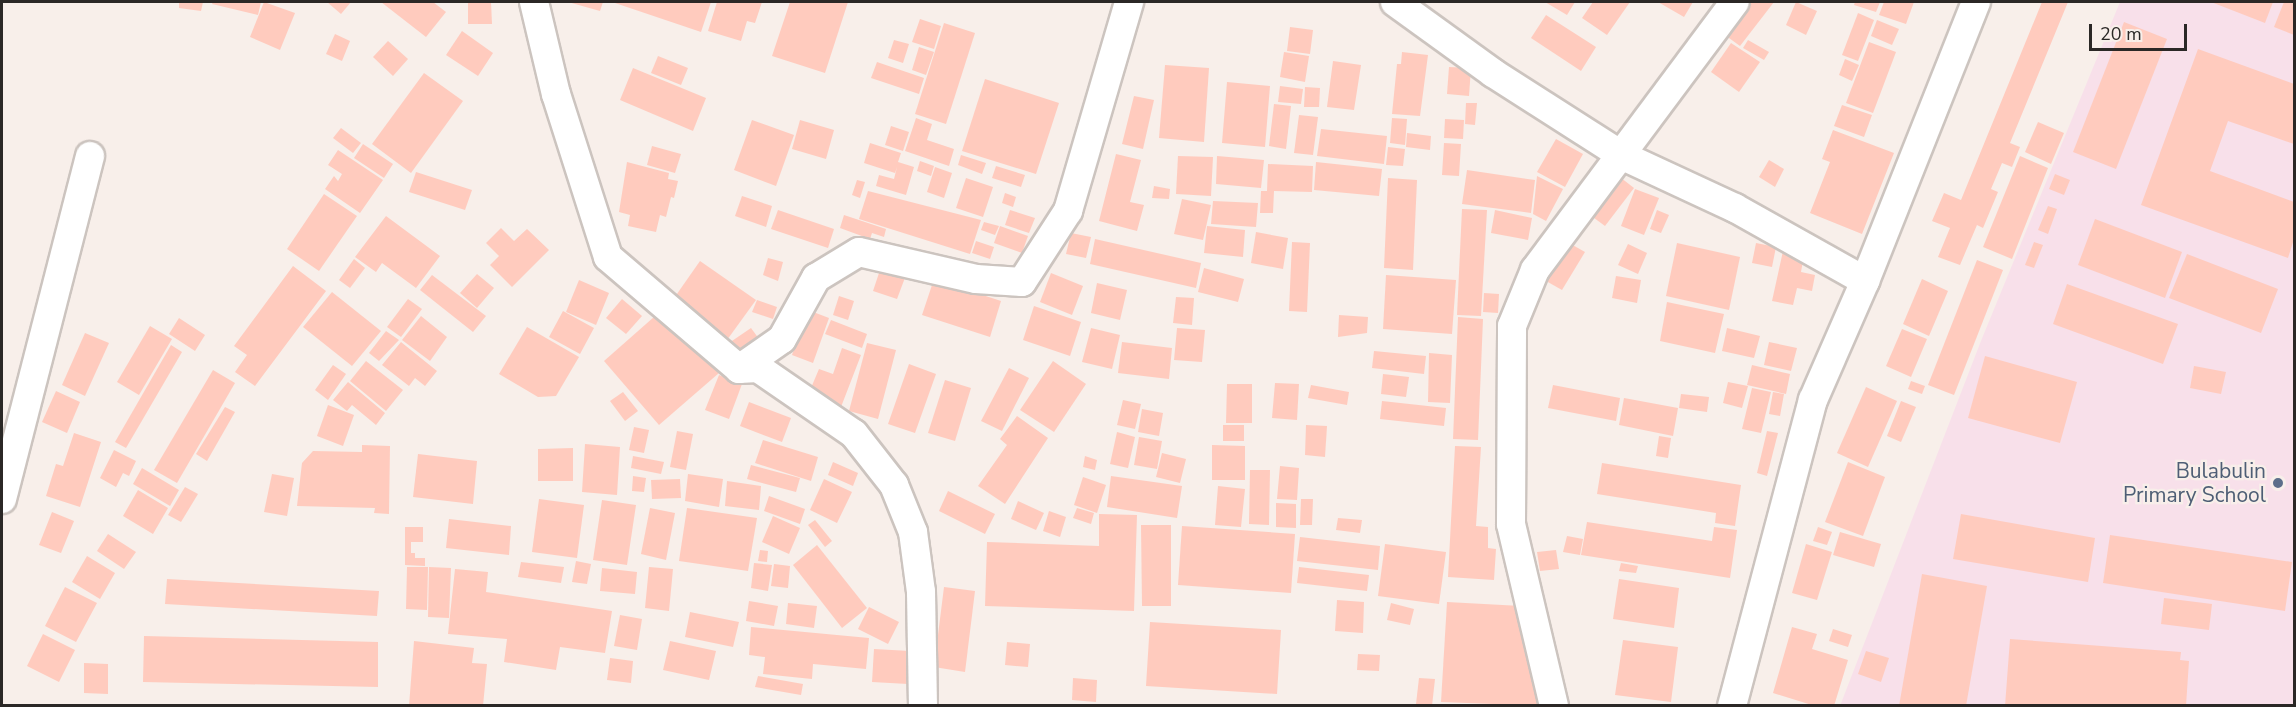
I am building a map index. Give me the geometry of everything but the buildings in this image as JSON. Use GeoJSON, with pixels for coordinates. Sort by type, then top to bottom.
{"type":"FeatureCollection","features":[{"type":"Feature","properties":{"kind":"street"},"geometry":{"type":"LineString","coordinates":[[534,2],[556,94],[591,212],[608,257],[739,369],[758,368],[854,434],[894,485],[913,532],[921,592],[923,705]]}},
{"type":"Feature","properties":{"kind":"street"},"geometry":{"type":"LineString","coordinates":[[739,369],[782,339],[816,278],[859,252],[976,279],[1022,282],[1068,211],[1129,2]]}},
{"type":"Feature","properties":{"kind":"street"},"geometry":{"type":"LineString","coordinates":[[1395,2],[1493,73],[1623,156],[1735,208],[1865,281]]}},
{"type":"Feature","properties":{"kind":"street"},"geometry":{"type":"LineString","coordinates":[[1554,705],[1511,524],[1512,326],[1535,270],[1623,156],[1735,2]]}},
{"type":"Feature","properties":{"kind":"street"},"geometry":{"type":"LineString","coordinates":[[1732,705],[1813,400],[1865,281],[1976,2]]}},
{"type":"Feature","properties":{"kind":"street"},"geometry":{"type":"LineString","coordinates":[[2,499],[10,454],[90,156]]}},
{"type":"Feature","properties":{"kind":"shaded area"},"geometry":{"type":"Polygon","coordinates":[[[2120,2],[2294,2],[2294,705],[1840,706],[1981,341],[2120,2]]]}},
{"type":"Feature","properties":{"kind":"place","name":"Bulabulin Primary School"},"geometry":{"type":"Point","coordinates":[2278,483]}}]}
